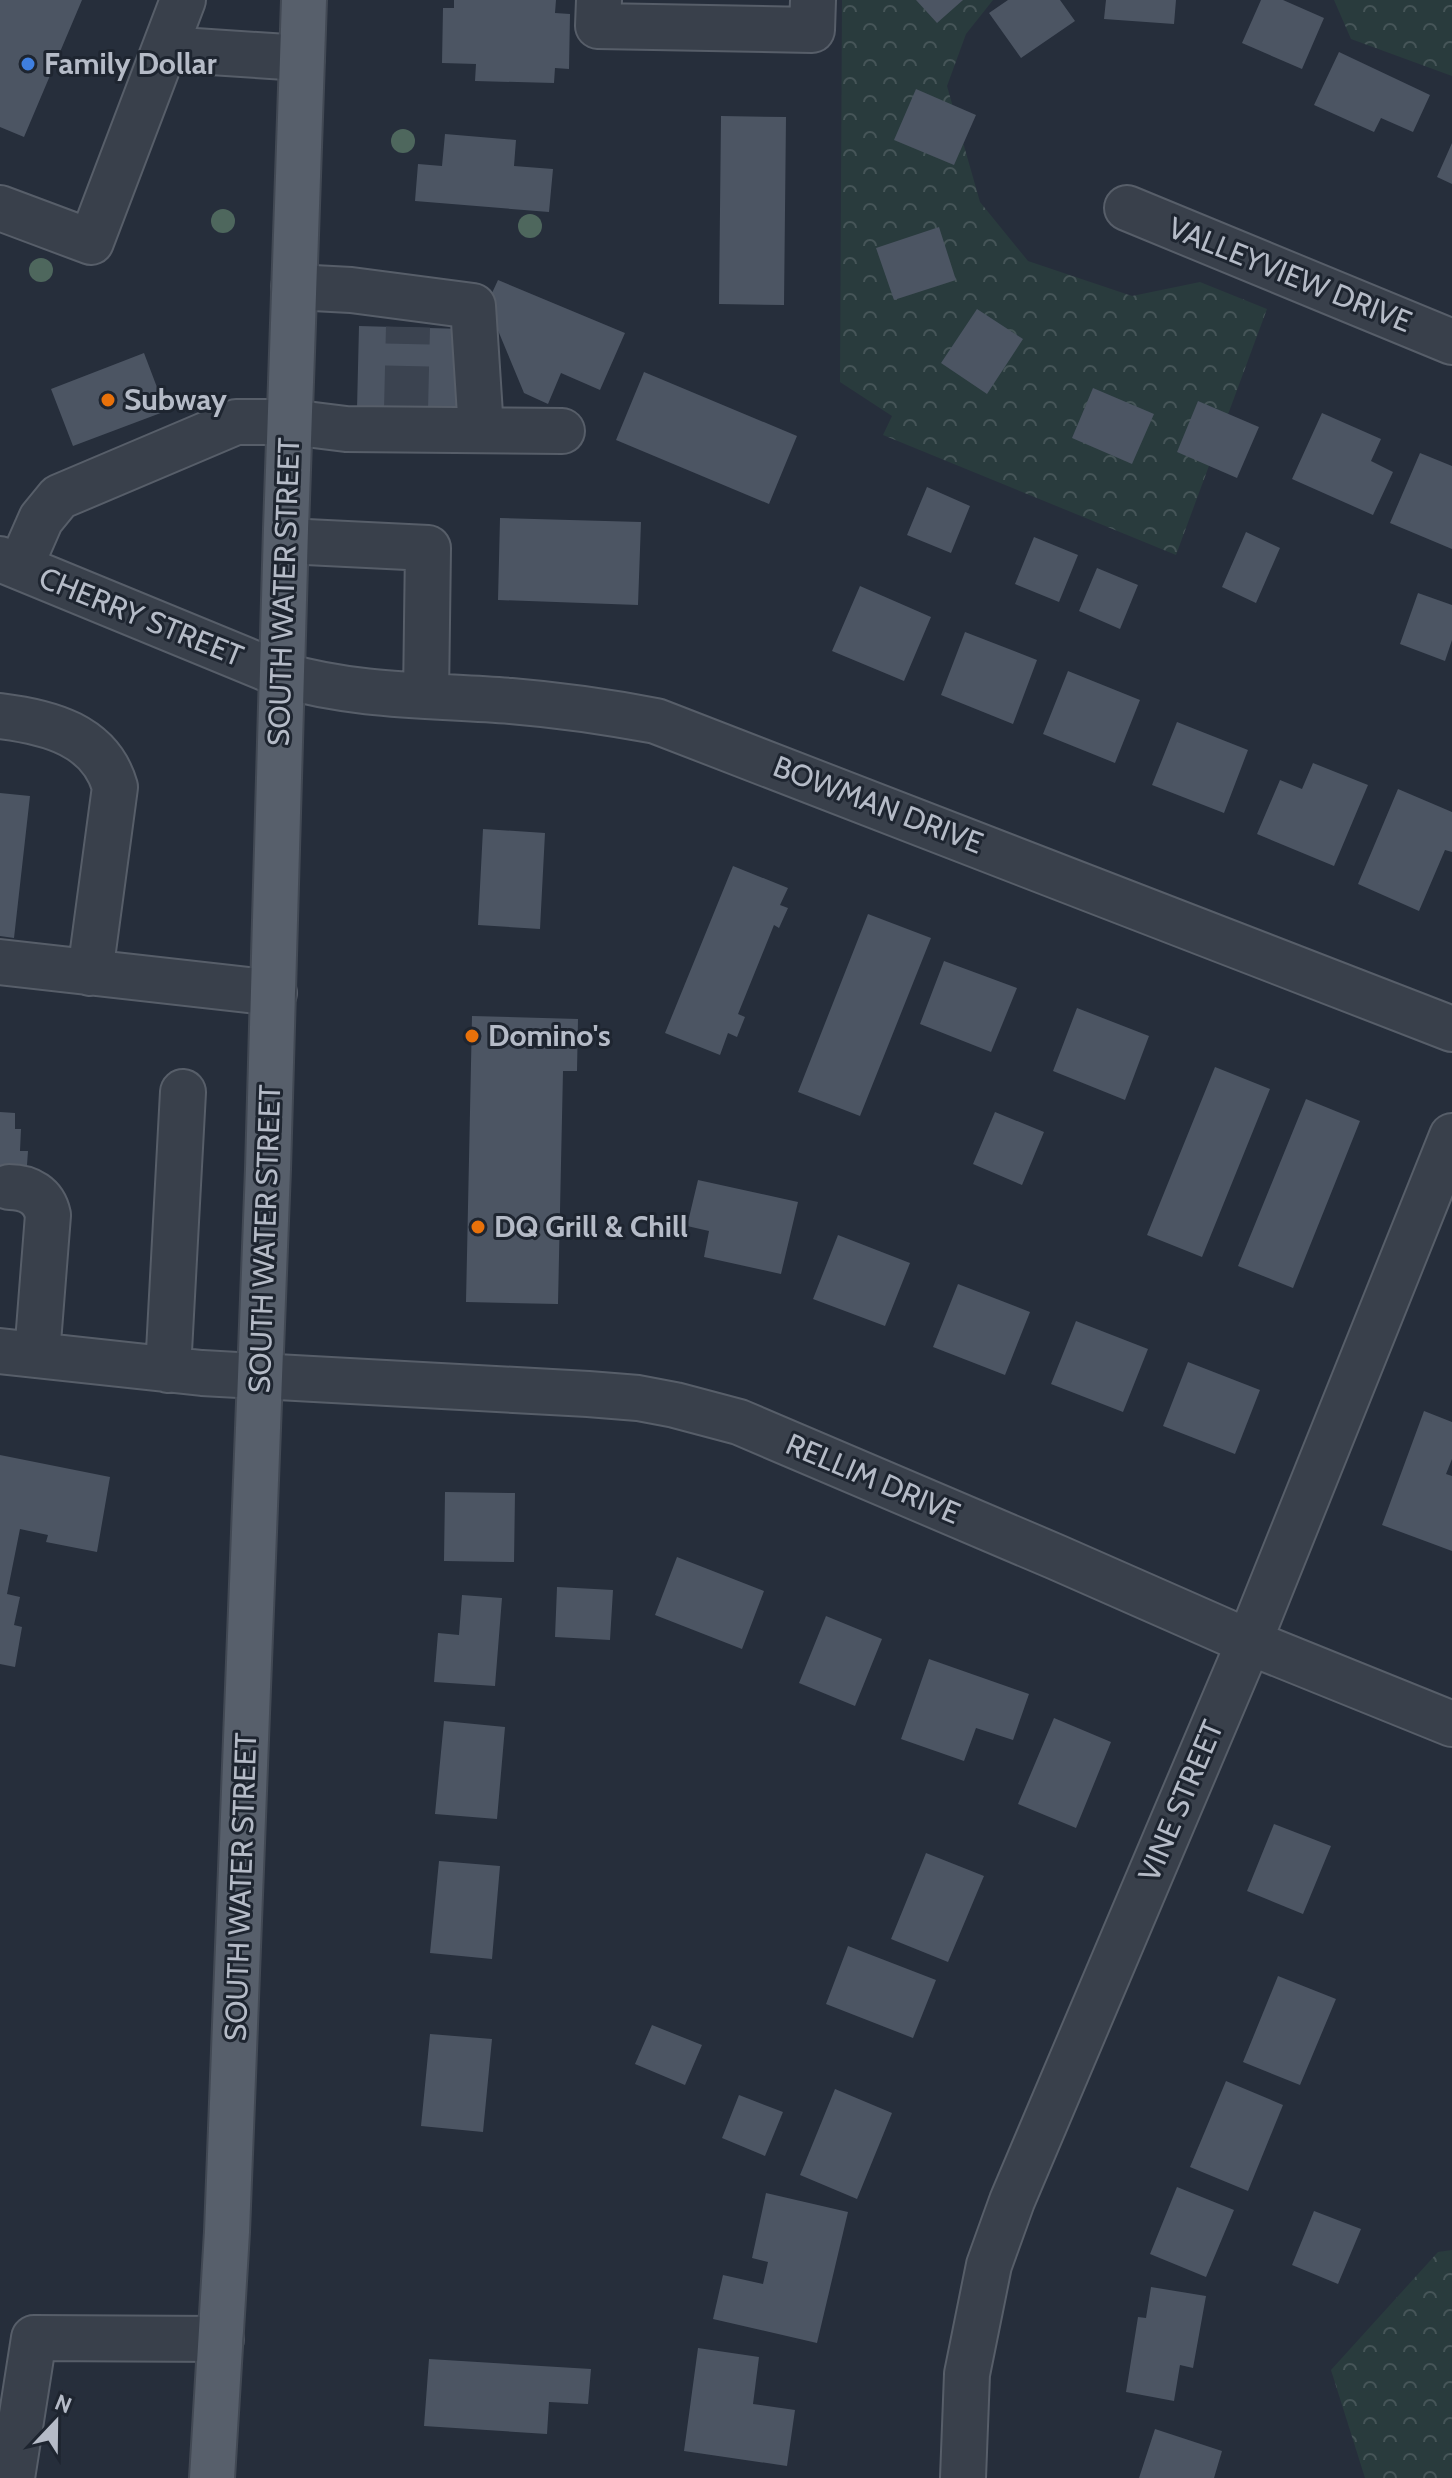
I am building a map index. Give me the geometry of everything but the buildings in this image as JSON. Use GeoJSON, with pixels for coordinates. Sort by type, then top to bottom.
{"type":"FeatureCollection","features":[{"type":"Feature","properties":{"kind":"main road","name":"SOUTH WATER STREET"},"geometry":{"type":"LineString","coordinates":[[212,2478],[236,2025],[274,993],[304,0]]}},
{"type":"Feature","properties":{"kind":"street"},"geometry":{"type":"LineString","coordinates":[[0,208],[91,242],[183,0]]}},
{"type":"Feature","properties":{"kind":"street"},"geometry":{"type":"LineString","coordinates":[[599,0],[598,26],[812,30],[813,0]]}},
{"type":"Feature","properties":{"kind":"street"},"geometry":{"type":"LineString","coordinates":[[165,49],[302,58]]}},
{"type":"Feature","properties":{"kind":"street","name":"VALLEYVIEW DRIVE"},"geometry":{"type":"LineString","coordinates":[[1127,208],[1452,342]]}},
{"type":"Feature","properties":{"kind":"street"},"geometry":{"type":"LineString","coordinates":[[294,287],[407,312],[473,306],[481,430]]}},
{"type":"Feature","properties":{"kind":"street"},"geometry":{"type":"LineString","coordinates":[[10,563],[59,497],[236,422],[290,422],[346,429],[407,420],[481,430],[562,431]]}},
{"type":"Feature","properties":{"kind":"street"},"geometry":{"type":"LineString","coordinates":[[286,541],[428,548],[426,696]]}},
{"type":"Feature","properties":{"kind":"street","name":"CHERRY STREET"},"geometry":{"type":"LineString","coordinates":[[10,563],[282,675]]}},
{"type":"Feature","properties":{"kind":"street","name":"BOWMAN DRIVE"},"geometry":{"type":"LineString","coordinates":[[282,675],[341,690],[605,711],[656,721],[1452,1029]]}},
{"type":"Feature","properties":{"kind":"street"},"geometry":{"type":"LineString","coordinates":[[0,716],[43,723],[70,734],[93,748],[110,769],[115,787],[90,973]]}},
{"type":"Feature","properties":{"kind":"street"},"geometry":{"type":"LineString","coordinates":[[0,962],[274,993]]}},
{"type":"Feature","properties":{"kind":"street"},"geometry":{"type":"LineString","coordinates":[[168,1370],[183,1092]]}},
{"type":"Feature","properties":{"kind":"street","name":"VINE STREET"},"geometry":{"type":"LineString","coordinates":[[963,2478],[967,2374],[989,2265],[1018,2187],[1249,1642],[1452,1136]]}},
{"type":"Feature","properties":{"kind":"street"},"geometry":{"type":"LineString","coordinates":[[9,1187],[34,1193],[45,1203],[48,1215],[18,1353]]}},
{"type":"Feature","properties":{"kind":"street","name":"RELLIM DRIVE"},"geometry":{"type":"LineString","coordinates":[[18,1353],[168,1370],[588,1394],[675,1405],[739,1422],[1249,1642],[1452,1724]]}},
{"type":"Feature","properties":{"kind":"street"},"geometry":{"type":"LineString","coordinates":[[12,2478],[34,2338],[221,2339]]}},
{"type":"Feature","properties":{"kind":"green space"},"geometry":{"type":"Polygon","coordinates":[[[842,0],[993,0],[966,34],[947,86],[980,202],[1028,261],[1132,296],[1200,282],[1267,309],[1176,555],[883,435],[892,416],[840,382],[842,0]]]}},
{"type":"Feature","properties":{"kind":"green space"},"geometry":{"type":"Polygon","coordinates":[[[1334,0],[1452,0],[1452,76],[1351,39],[1334,0]]]}},
{"type":"Feature","properties":{"kind":"green space"},"geometry":{"type":"Polygon","coordinates":[[[1452,2250],[1452,2478],[1365,2478],[1331,2370],[1438,2252],[1452,2250]]]}},
{"type":"Feature","properties":{"kind":"tunnel"},"geometry":{"type":"LineString","coordinates":[[406,410],[408,327]]}},
{"type":"Feature","properties":{"kind":"place","name":"Family Dollar"},"geometry":{"type":"Point","coordinates":[28,64]}},
{"type":"Feature","properties":{"kind":"place","name":"Subway"},"geometry":{"type":"Point","coordinates":[108,400]}},
{"type":"Feature","properties":{"kind":"place","name":"Domino's"},"geometry":{"type":"Point","coordinates":[472,1036]}},
{"type":"Feature","properties":{"kind":"place","name":"DQ Grill & Chill"},"geometry":{"type":"Point","coordinates":[478,1227]}}]}
